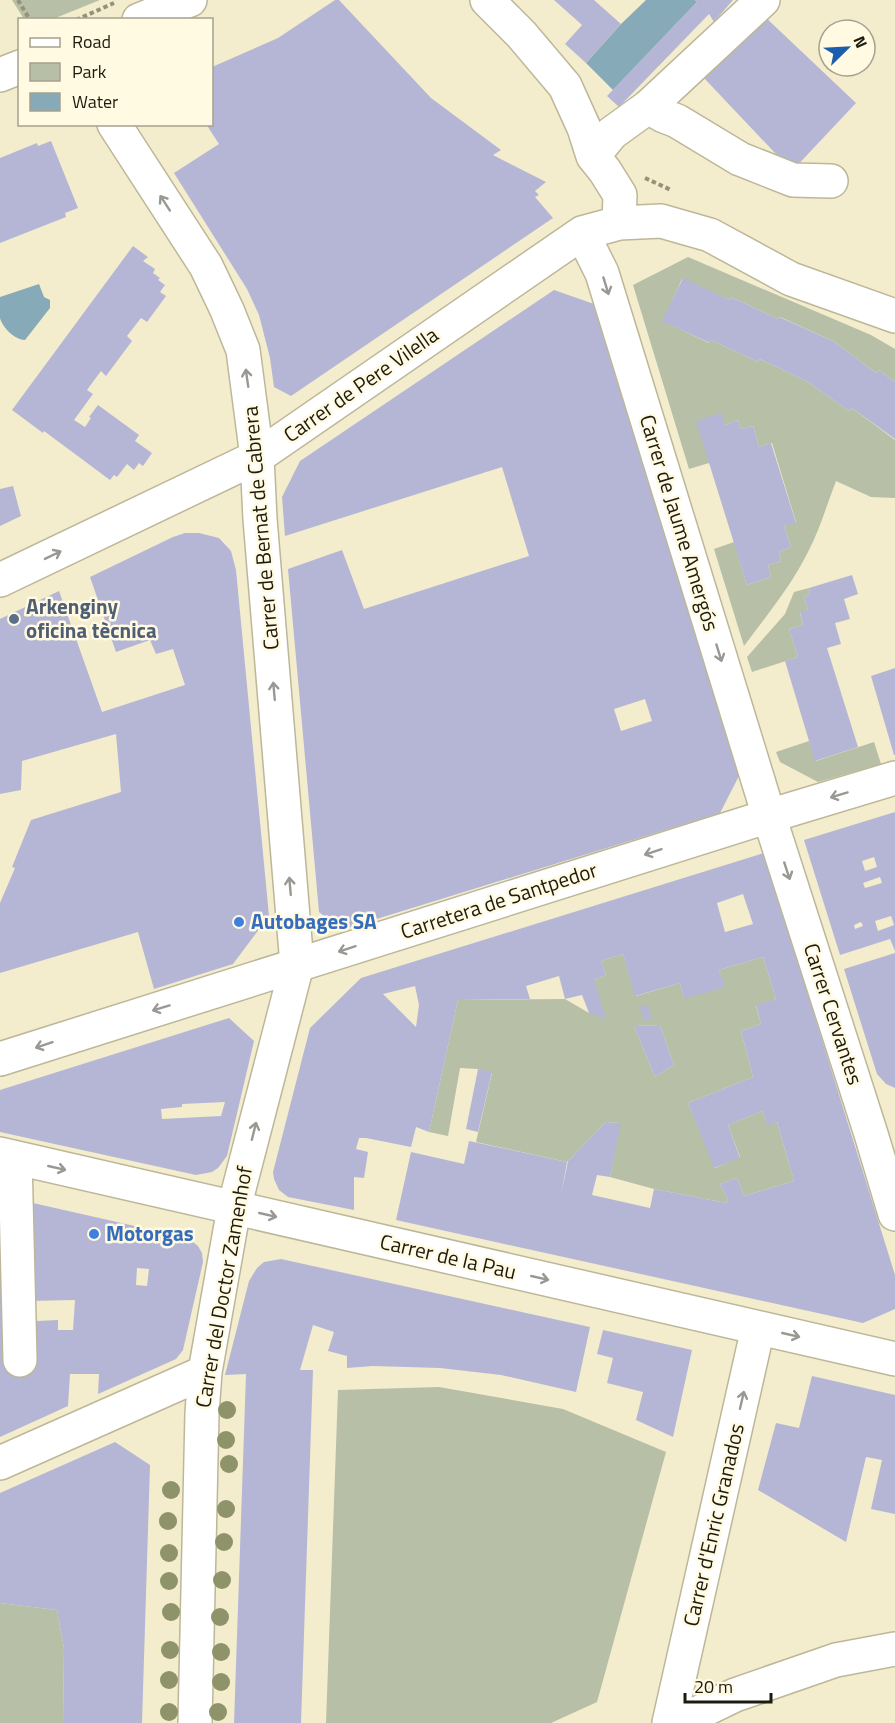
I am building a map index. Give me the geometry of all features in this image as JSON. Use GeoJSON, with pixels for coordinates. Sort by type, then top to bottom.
{"type":"FeatureCollection","features":[{"type":"Feature","properties":{"kind":"street"},"geometry":{"type":"LineString","coordinates":[[144,18],[190,0]]}},
{"type":"Feature","properties":{"kind":"street"},"geometry":{"type":"LineString","coordinates":[[487,0],[521,34],[565,86],[584,128],[593,156],[620,195],[619,223]]}},
{"type":"Feature","properties":{"kind":"street"},"geometry":{"type":"LineString","coordinates":[[593,156],[612,132],[648,107],[763,0]]}},
{"type":"Feature","properties":{"kind":"street"},"geometry":{"type":"LineString","coordinates":[[0,75],[18,68]]}},
{"type":"Feature","properties":{"kind":"street"},"geometry":{"type":"LineString","coordinates":[[648,107],[677,121],[740,159],[793,180],[831,181]]}},
{"type":"Feature","properties":{"kind":"street","name":"Carrer de Bernat de Cabrera"},"geometry":{"type":"LineString","coordinates":[[115,126],[206,266],[243,350],[257,457],[260,519],[297,965]]}},
{"type":"Feature","properties":{"kind":"street","name":"Carrer de Pere Vilella"},"geometry":{"type":"LineString","coordinates":[[0,580],[257,457],[582,233],[619,223],[661,221],[710,235],[790,279],[893,313]]}},
{"type":"Feature","properties":{"kind":"street","name":"Carrer de Jaume Amergós"},"geometry":{"type":"LineString","coordinates":[[582,233],[602,273],[769,816]]}},
{"type":"Feature","properties":{"kind":"street","name":"Carretera de Santpedor"},"geometry":{"type":"LineString","coordinates":[[0,1059],[895,778]]}},
{"type":"Feature","properties":{"kind":"street","name":"Carrer Cervantes"},"geometry":{"type":"LineString","coordinates":[[769,816],[883,1130],[895,1214]]}},
{"type":"Feature","properties":{"kind":"street","name":"Carrer del Doctor Zamenhof"},"geometry":{"type":"LineString","coordinates":[[195,1723],[202,1413],[205,1372],[234,1208],[297,965]]}},
{"type":"Feature","properties":{"kind":"street"},"geometry":{"type":"LineString","coordinates":[[8,1156],[21,1360]]}},
{"type":"Feature","properties":{"kind":"street","name":"Carrer de la Pau"},"geometry":{"type":"LineString","coordinates":[[8,1156],[895,1359]]}},
{"type":"Feature","properties":{"kind":"street","name":"Carrer d'Enric Granados"},"geometry":{"type":"LineString","coordinates":[[669,1723],[758,1328]]}},
{"type":"Feature","properties":{"kind":"street"},"geometry":{"type":"LineString","coordinates":[[0,1463],[205,1372]]}},
{"type":"Feature","properties":{"kind":"street"},"geometry":{"type":"LineString","coordinates":[[677,1723],[735,1695],[836,1660],[895,1649]]}},
{"type":"Feature","properties":{"kind":"path"},"geometry":{"type":"LineString","coordinates":[[18,0],[29,18]]}},
{"type":"Feature","properties":{"kind":"path"},"geometry":{"type":"LineString","coordinates":[[80,18],[107,6]]}},
{"type":"Feature","properties":{"kind":"green space"},"geometry":{"type":"Polygon","coordinates":[[[12,0],[100,0],[55,18],[23,18],[12,0]]]}},
{"type":"Feature","properties":{"kind":"green space"},"geometry":{"type":"Polygon","coordinates":[[[688,257],[871,335],[895,349],[895,382],[879,370],[876,373],[833,341],[780,317],[778,319],[731,297],[730,300],[682,279],[663,321],[709,343],[711,340],[758,362],[760,359],[808,382],[849,411],[852,408],[895,440],[895,498],[871,497],[836,481],[817,534],[802,563],[779,600],[744,646],[714,549],[734,542],[747,585],[771,577],[768,565],[781,561],[779,552],[791,547],[784,526],[796,522],[772,443],[759,447],[753,426],[741,429],[738,420],[725,425],[709,463],[689,469],[633,285],[688,257]]]}},
{"type":"Feature","properties":{"kind":"green space"},"geometry":{"type":"Polygon","coordinates":[[[809,588],[810,594],[804,597],[808,610],[800,613],[803,625],[789,629],[798,657],[752,672],[747,657],[785,614],[794,592],[809,588]]]}},
{"type":"Feature","properties":{"kind":"green space"},"geometry":{"type":"Polygon","coordinates":[[[809,741],[816,761],[874,742],[881,764],[818,782],[780,762],[776,752],[809,741]]]}},
{"type":"Feature","properties":{"kind":"green space"},"geometry":{"type":"Polygon","coordinates":[[[623,954],[636,996],[680,983],[684,998],[724,987],[719,970],[763,957],[776,999],[756,1006],[761,1024],[741,1031],[753,1077],[688,1103],[715,1168],[740,1157],[728,1125],[763,1111],[767,1125],[777,1122],[794,1181],[744,1196],[737,1178],[720,1184],[728,1200],[727,1203],[654,1189],[610,1177],[620,1123],[606,1122],[567,1162],[476,1142],[492,1073],[478,1069],[460,1068],[448,1136],[429,1132],[458,1000],[565,999],[589,1013],[594,980],[606,975],[601,961],[623,954]],[[660,1025],[634,1026],[655,1077],[674,1065],[660,1025]]]}},
{"type":"Feature","properties":{"kind":"green space"},"geometry":{"type":"Polygon","coordinates":[[[439,1387],[563,1409],[666,1452],[597,1702],[551,1723],[326,1723],[338,1390],[439,1387]]]}},
{"type":"Feature","properties":{"kind":"green space"},"geometry":{"type":"Polygon","coordinates":[[[0,1603],[57,1610],[64,1648],[63,1723],[0,1723],[0,1603]]]}},
{"type":"Feature","properties":{"kind":"water"},"geometry":{"type":"Polygon","coordinates":[[[646,0],[695,0],[697,2],[613,90],[586,63],[646,0]]]}},
{"type":"Feature","properties":{"kind":"water"},"geometry":{"type":"Polygon","coordinates":[[[39,284],[44,297],[50,300],[50,308],[25,340],[17,338],[1,322],[0,297],[39,284]]]}},
{"type":"Feature","properties":{"kind":"building"},"geometry":{"type":"Polygon","coordinates":[[[335,0],[339,0],[431,98],[501,150],[493,155],[546,182],[535,191],[539,195],[535,197],[553,218],[291,396],[274,387],[270,358],[259,315],[247,289],[174,173],[219,144],[207,126],[213,126],[213,67],[278,38],[335,0]]]}},
{"type":"Feature","properties":{"kind":"building"},"geometry":{"type":"Polygon","coordinates":[[[554,0],[594,0],[621,24],[586,63],[565,44],[582,25],[554,0]]]}},
{"type":"Feature","properties":{"kind":"building"},"geometry":{"type":"Polygon","coordinates":[[[695,0],[733,0],[714,22],[709,14],[619,107],[607,96],[697,2],[695,0]]]}},
{"type":"Feature","properties":{"kind":"building"},"geometry":{"type":"Polygon","coordinates":[[[763,15],[817,66],[817,78],[830,78],[856,103],[792,171],[704,78],[763,15]]]}},
{"type":"Feature","properties":{"kind":"building"},"geometry":{"type":"Polygon","coordinates":[[[51,141],[78,208],[65,213],[66,217],[0,243],[0,158],[37,143],[38,146],[51,141]]]}},
{"type":"Feature","properties":{"kind":"building"},"geometry":{"type":"Polygon","coordinates":[[[133,246],[148,257],[143,261],[155,269],[153,273],[165,285],[160,292],[166,296],[147,322],[141,318],[127,336],[132,341],[106,376],[101,371],[87,390],[93,394],[74,420],[85,427],[98,405],[139,435],[135,441],[152,453],[143,466],[139,463],[134,470],[127,464],[117,477],[114,475],[110,480],[12,410],[133,246]]]}},
{"type":"Feature","properties":{"kind":"building"},"geometry":{"type":"Polygon","coordinates":[[[683,278],[730,300],[731,297],[833,341],[876,373],[879,370],[895,382],[895,439],[852,408],[849,411],[808,382],[760,359],[758,362],[662,321],[683,278]]]}},
{"type":"Feature","properties":{"kind":"building"},"geometry":{"type":"Polygon","coordinates":[[[554,290],[594,304],[739,776],[720,813],[341,930],[319,912],[288,569],[342,550],[364,609],[529,556],[502,467],[285,536],[282,497],[300,461],[554,290]],[[645,699],[614,709],[621,731],[652,721],[645,699]]]}},
{"type":"Feature","properties":{"kind":"building"},"geometry":{"type":"Polygon","coordinates":[[[721,413],[725,425],[738,420],[741,429],[753,426],[759,447],[771,443],[796,523],[784,526],[791,547],[779,552],[781,561],[768,565],[771,577],[747,585],[696,421],[721,413]]]}},
{"type":"Feature","properties":{"kind":"building"},"geometry":{"type":"Polygon","coordinates":[[[13,486],[21,516],[0,526],[0,489],[13,486]]]}},
{"type":"Feature","properties":{"kind":"building"},"geometry":{"type":"Polygon","coordinates":[[[185,533],[199,533],[219,538],[231,551],[236,570],[269,916],[233,964],[154,989],[138,932],[0,973],[0,903],[15,868],[12,867],[31,820],[121,792],[116,734],[22,761],[21,790],[0,794],[0,619],[59,591],[102,712],[185,685],[173,649],[156,654],[150,640],[116,652],[90,577],[185,533]]]}},
{"type":"Feature","properties":{"kind":"building"},"geometry":{"type":"Polygon","coordinates":[[[852,575],[858,594],[844,599],[850,619],[835,623],[841,644],[827,648],[858,747],[815,761],[785,661],[798,657],[789,629],[803,625],[800,612],[808,610],[804,597],[810,594],[809,588],[852,575]]]}},
{"type":"Feature","properties":{"kind":"building"},"geometry":{"type":"Polygon","coordinates":[[[895,668],[895,755],[894,755],[871,676],[895,668]]]}},
{"type":"Feature","properties":{"kind":"building"},"geometry":{"type":"Polygon","coordinates":[[[895,812],[895,951],[890,939],[840,955],[804,840],[895,812]],[[874,857],[862,861],[865,871],[877,867],[874,857]],[[880,877],[863,883],[865,888],[882,883],[880,877]],[[891,916],[875,921],[878,931],[894,925],[891,916]],[[861,922],[854,925],[855,929],[863,926],[861,922]]]}},
{"type":"Feature","properties":{"kind":"building"},"geometry":{"type":"Polygon","coordinates":[[[764,853],[895,1275],[895,1309],[863,1323],[396,1220],[411,1152],[464,1164],[469,1141],[567,1162],[561,1195],[568,1161],[606,1122],[621,1123],[610,1177],[597,1175],[592,1195],[650,1208],[654,1189],[727,1203],[728,1200],[720,1184],[737,1178],[744,1196],[794,1181],[777,1122],[767,1126],[763,1111],[728,1125],[740,1158],[714,1168],[688,1103],[753,1077],[741,1031],[761,1024],[756,1005],[776,999],[763,957],[719,970],[725,987],[684,999],[680,983],[635,996],[623,954],[601,961],[606,975],[594,980],[606,1019],[589,1013],[582,995],[565,999],[559,976],[526,986],[530,999],[458,1000],[429,1132],[416,1127],[411,1147],[359,1138],[356,1149],[368,1152],[364,1178],[354,1177],[354,1210],[288,1197],[279,1190],[273,1172],[310,1028],[361,978],[764,853]],[[743,894],[717,903],[725,932],[753,924],[743,894]],[[415,986],[383,994],[416,1027],[419,1005],[415,986]]]}},
{"type":"Feature","properties":{"kind":"building"},"geometry":{"type":"Polygon","coordinates":[[[895,953],[895,1088],[886,1084],[877,1074],[844,969],[895,953]]]}},
{"type":"Feature","properties":{"kind":"building"},"geometry":{"type":"Polygon","coordinates":[[[647,1005],[652,1019],[644,1021],[640,1007],[647,1005]]]}},
{"type":"Feature","properties":{"kind":"building"},"geometry":{"type":"Polygon","coordinates":[[[229,1018],[254,1041],[227,1156],[212,1172],[196,1175],[0,1132],[0,1090],[229,1018]],[[225,1102],[182,1104],[182,1107],[161,1109],[162,1119],[221,1116],[225,1102]]]}},
{"type":"Feature","properties":{"kind":"building"},"geometry":{"type":"Polygon","coordinates":[[[660,1025],[674,1065],[655,1077],[634,1026],[660,1025]]]}},
{"type":"Feature","properties":{"kind":"building"},"geometry":{"type":"Polygon","coordinates":[[[478,1069],[492,1072],[478,1132],[466,1129],[478,1069]]]}},
{"type":"Feature","properties":{"kind":"building"},"geometry":{"type":"Polygon","coordinates":[[[24,1201],[188,1238],[198,1246],[202,1253],[203,1262],[183,1350],[176,1359],[98,1394],[99,1374],[70,1374],[68,1406],[0,1437],[0,1239],[12,1239],[27,1331],[37,1331],[37,1321],[58,1320],[58,1330],[73,1330],[75,1300],[26,1301],[24,1201]],[[137,1268],[136,1285],[147,1286],[149,1269],[137,1268]]]}},
{"type":"Feature","properties":{"kind":"building"},"geometry":{"type":"Polygon","coordinates":[[[281,1259],[590,1327],[576,1392],[501,1375],[440,1368],[373,1366],[347,1368],[347,1356],[328,1351],[334,1332],[313,1325],[300,1370],[313,1370],[301,1723],[234,1723],[246,1374],[225,1375],[249,1281],[264,1262],[281,1259]]]}},
{"type":"Feature","properties":{"kind":"building"},"geometry":{"type":"Polygon","coordinates":[[[603,1330],[692,1350],[673,1437],[636,1420],[643,1392],[607,1383],[613,1358],[597,1354],[603,1330]]]}},
{"type":"Feature","properties":{"kind":"building"},"geometry":{"type":"Polygon","coordinates":[[[812,1376],[895,1395],[895,1514],[871,1509],[882,1460],[866,1457],[846,1542],[758,1490],[776,1423],[799,1428],[812,1376]]]}},
{"type":"Feature","properties":{"kind":"building"},"geometry":{"type":"Polygon","coordinates":[[[115,1442],[150,1465],[142,1723],[63,1723],[64,1648],[57,1610],[0,1603],[0,1493],[115,1442]]]}},
{"type":"Feature","properties":{"kind":"place","name":"Arkenginy oficina tècnica"},"geometry":{"type":"Point","coordinates":[14,619]}},
{"type":"Feature","properties":{"kind":"place","name":"Autobages SA"},"geometry":{"type":"Point","coordinates":[239,922]}},
{"type":"Feature","properties":{"kind":"place","name":"Motorgas"},"geometry":{"type":"Point","coordinates":[94,1234]}}]}
